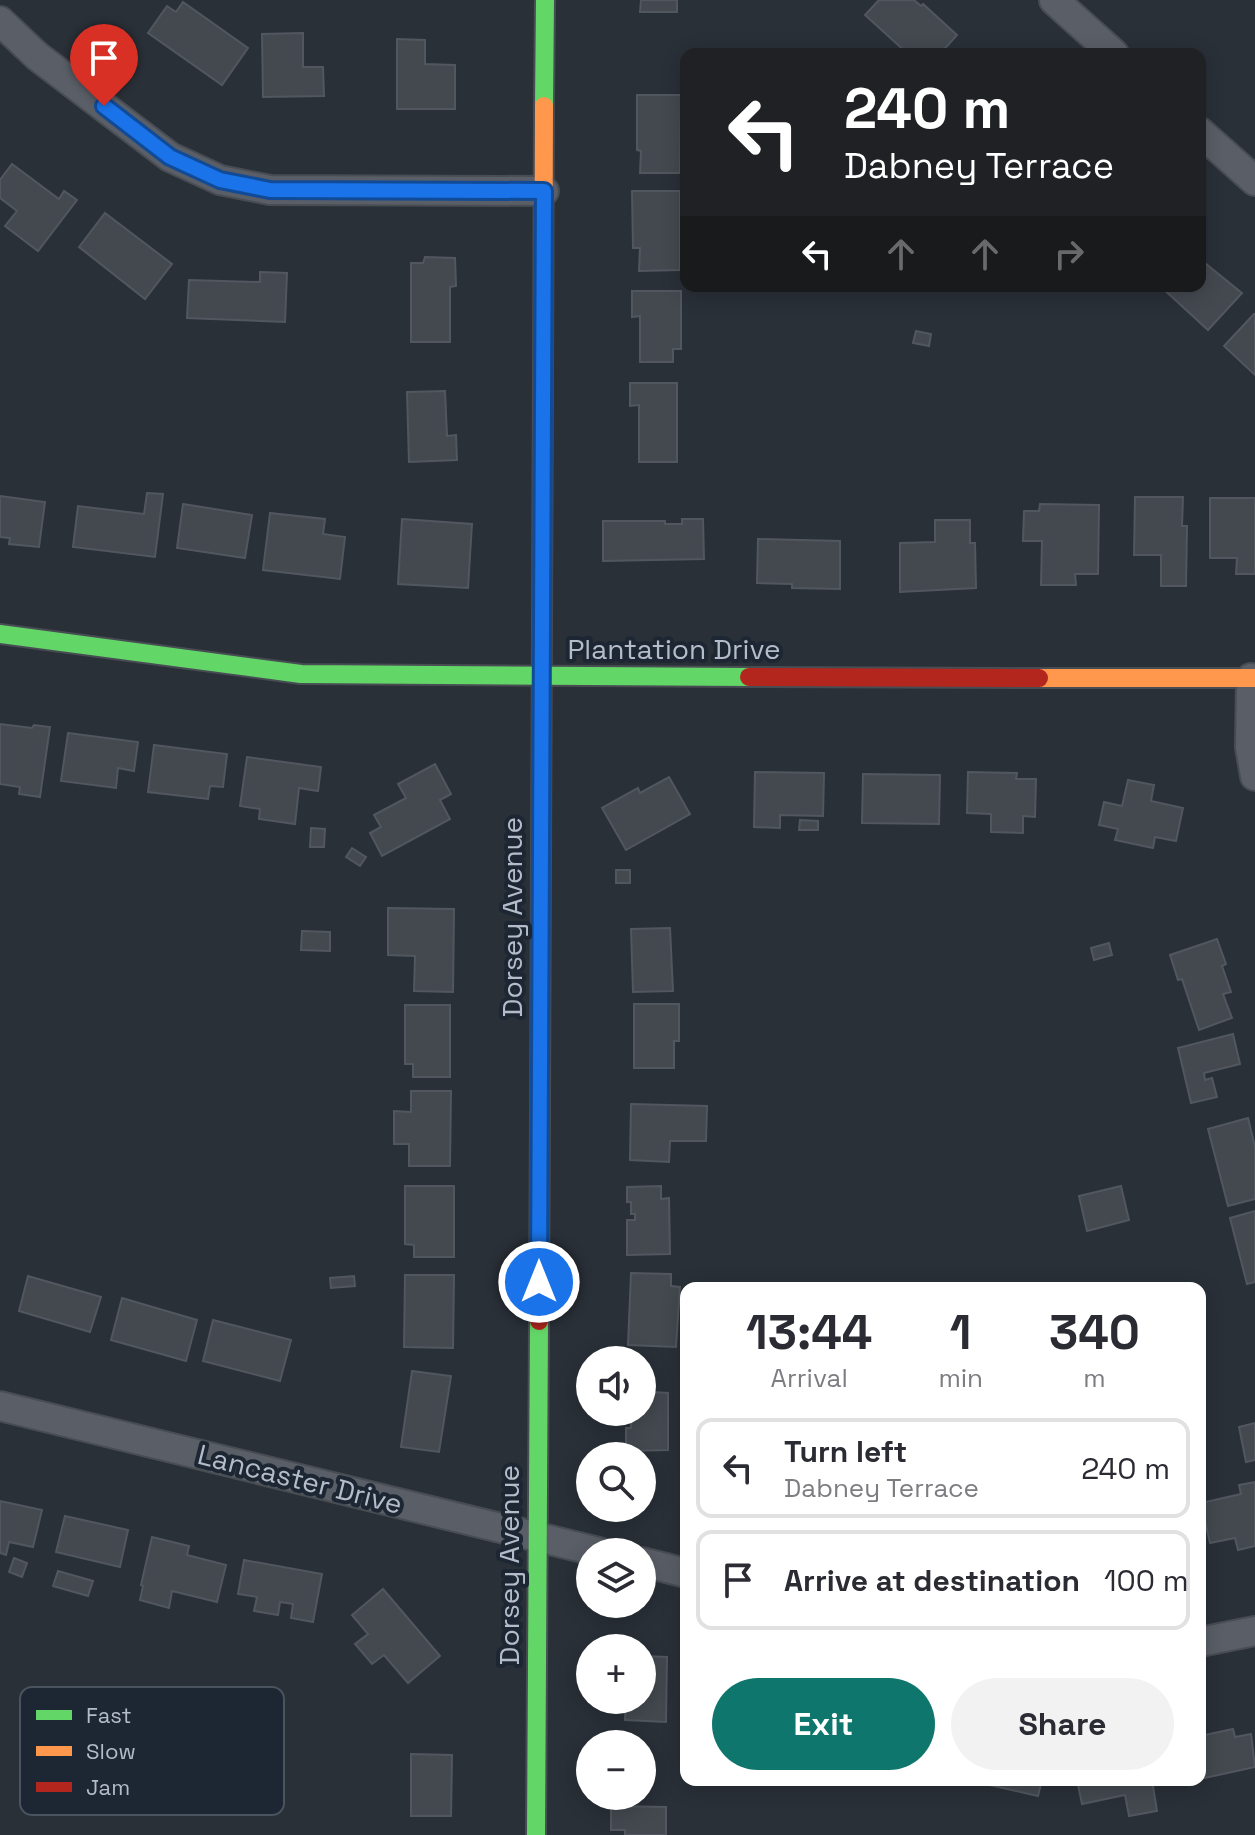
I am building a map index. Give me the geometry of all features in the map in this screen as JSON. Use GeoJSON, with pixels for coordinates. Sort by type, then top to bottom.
{"type":"FeatureCollection","features":[{"type":"Feature","properties":{"kind":"street","name":"Dorsey Avenue"},"geometry":{"type":"LineString","coordinates":[[536,1835],[545,0]]}},
{"type":"Feature","properties":{"kind":"street"},"geometry":{"type":"LineString","coordinates":[[1054,0],[1107,48]]}},
{"type":"Feature","properties":{"kind":"street"},"geometry":{"type":"LineString","coordinates":[[0,21],[37,56],[170,157],[220,180],[270,190],[544,191]]}},
{"type":"Feature","properties":{"kind":"street"},"geometry":{"type":"LineString","coordinates":[[1206,137],[1255,181]]}},
{"type":"Feature","properties":{"kind":"street","name":"Plantation Drive"},"geometry":{"type":"LineString","coordinates":[[0,634],[301,674],[1253,678]]}},
{"type":"Feature","properties":{"kind":"street"},"geometry":{"type":"LineString","coordinates":[[1253,678],[1250,747],[1255,776]]}},
{"type":"Feature","properties":{"kind":"street","name":"Lancaster Drive"},"geometry":{"type":"LineString","coordinates":[[0,1406],[576,1546]]}},
{"type":"Feature","properties":{"kind":"street"},"geometry":{"type":"LineString","coordinates":[[656,1566],[680,1572]]}},
{"type":"Feature","properties":{"kind":"street"},"geometry":{"type":"LineString","coordinates":[[1206,1641],[1255,1631]]}},
{"type":"Feature","properties":{"kind":"building"},"geometry":{"type":"Polygon","coordinates":[[[641,0],[677,0],[677,12],[640,12],[641,0]]]}},
{"type":"Feature","properties":{"kind":"building"},"geometry":{"type":"Polygon","coordinates":[[[879,0],[914,0],[921,6],[923,4],[957,35],[945,48],[901,48],[865,15],[879,0]]]}},
{"type":"Feature","properties":{"kind":"building"},"geometry":{"type":"Polygon","coordinates":[[[183,2],[248,48],[222,85],[148,33],[167,6],[176,12],[183,2]]]}},
{"type":"Feature","properties":{"kind":"building"},"geometry":{"type":"Polygon","coordinates":[[[303,33],[303,67],[323,67],[324,96],[263,97],[262,34],[303,33]]]}},
{"type":"Feature","properties":{"kind":"building"},"geometry":{"type":"Polygon","coordinates":[[[397,39],[425,40],[425,64],[455,65],[455,109],[397,109],[397,39]]]}},
{"type":"Feature","properties":{"kind":"building"},"geometry":{"type":"Polygon","coordinates":[[[637,95],[680,95],[680,173],[640,173],[641,151],[637,150],[637,95]]]}},
{"type":"Feature","properties":{"kind":"building"},"geometry":{"type":"Polygon","coordinates":[[[12,164],[59,199],[64,191],[77,200],[38,251],[5,226],[17,211],[0,198],[0,180],[12,164]]]}},
{"type":"Feature","properties":{"kind":"building"},"geometry":{"type":"Polygon","coordinates":[[[632,191],[680,191],[680,270],[639,271],[640,248],[633,248],[632,191]]]}},
{"type":"Feature","properties":{"kind":"building"},"geometry":{"type":"Polygon","coordinates":[[[105,213],[172,264],[145,299],[79,247],[105,213]]]}},
{"type":"Feature","properties":{"kind":"building"},"geometry":{"type":"Polygon","coordinates":[[[425,257],[455,258],[456,286],[450,287],[450,342],[411,342],[411,263],[423,263],[425,257]]]}},
{"type":"Feature","properties":{"kind":"building"},"geometry":{"type":"Polygon","coordinates":[[[1206,264],[1242,293],[1208,330],[1167,292],[1206,292],[1206,264]]]}},
{"type":"Feature","properties":{"kind":"building"},"geometry":{"type":"Polygon","coordinates":[[[260,272],[287,273],[285,322],[187,318],[189,280],[260,282],[260,272]]]}},
{"type":"Feature","properties":{"kind":"building"},"geometry":{"type":"Polygon","coordinates":[[[632,291],[681,292],[681,349],[673,349],[673,362],[640,362],[640,316],[632,317],[632,291]]]}},
{"type":"Feature","properties":{"kind":"building"},"geometry":{"type":"Polygon","coordinates":[[[1255,315],[1255,375],[1224,346],[1255,315]]]}},
{"type":"Feature","properties":{"kind":"building"},"geometry":{"type":"Polygon","coordinates":[[[916,331],[931,334],[929,346],[913,343],[916,331]]]}},
{"type":"Feature","properties":{"kind":"building"},"geometry":{"type":"Polygon","coordinates":[[[630,383],[677,383],[677,462],[639,462],[639,405],[630,406],[630,383]]]}},
{"type":"Feature","properties":{"kind":"building"},"geometry":{"type":"Polygon","coordinates":[[[445,391],[447,436],[456,435],[457,460],[409,462],[407,392],[445,391]]]}},
{"type":"Feature","properties":{"kind":"building"},"geometry":{"type":"Polygon","coordinates":[[[147,493],[163,494],[155,557],[73,547],[78,506],[144,514],[147,493]]]}},
{"type":"Feature","properties":{"kind":"building"},"geometry":{"type":"Polygon","coordinates":[[[0,496],[45,502],[39,547],[9,544],[10,538],[0,537],[0,496]]]}},
{"type":"Feature","properties":{"kind":"building"},"geometry":{"type":"Polygon","coordinates":[[[1135,497],[1183,497],[1182,526],[1187,526],[1186,586],[1161,586],[1161,555],[1134,555],[1135,497]]]}},
{"type":"Feature","properties":{"kind":"building"},"geometry":{"type":"Polygon","coordinates":[[[1210,498],[1255,498],[1255,574],[1236,574],[1237,558],[1210,558],[1210,498]]]}},
{"type":"Feature","properties":{"kind":"building"},"geometry":{"type":"Polygon","coordinates":[[[183,504],[252,515],[245,558],[177,548],[183,504]]]}},
{"type":"Feature","properties":{"kind":"building"},"geometry":{"type":"Polygon","coordinates":[[[1040,504],[1099,505],[1098,574],[1075,574],[1076,585],[1041,585],[1042,541],[1023,541],[1024,511],[1039,511],[1040,504]]]}},
{"type":"Feature","properties":{"kind":"building"},"geometry":{"type":"Polygon","coordinates":[[[270,513],[325,519],[323,534],[345,537],[340,579],[263,570],[270,513]]]}},
{"type":"Feature","properties":{"kind":"building"},"geometry":{"type":"Polygon","coordinates":[[[402,519],[472,524],[468,588],[398,584],[402,519]]]}},
{"type":"Feature","properties":{"kind":"building"},"geometry":{"type":"Polygon","coordinates":[[[682,519],[703,519],[704,559],[603,561],[603,521],[682,524],[682,519]]]}},
{"type":"Feature","properties":{"kind":"building"},"geometry":{"type":"Polygon","coordinates":[[[935,520],[970,520],[970,543],[975,543],[976,588],[900,592],[900,543],[935,542],[935,520]]]}},
{"type":"Feature","properties":{"kind":"building"},"geometry":{"type":"Polygon","coordinates":[[[758,539],[840,541],[840,589],[792,588],[792,584],[757,583],[758,539]]]}},
{"type":"Feature","properties":{"kind":"building"},"geometry":{"type":"Polygon","coordinates":[[[0,724],[50,727],[40,797],[19,794],[20,787],[0,784],[0,724]]]}},
{"type":"Feature","properties":{"kind":"building"},"geometry":{"type":"Polygon","coordinates":[[[68,733],[138,742],[134,771],[118,768],[116,788],[61,781],[68,733]]]}},
{"type":"Feature","properties":{"kind":"building"},"geometry":{"type":"Polygon","coordinates":[[[154,745],[227,754],[223,787],[210,786],[208,799],[148,792],[154,745]]]}},
{"type":"Feature","properties":{"kind":"building"},"geometry":{"type":"Polygon","coordinates":[[[247,757],[321,767],[318,791],[299,788],[295,824],[259,819],[260,809],[240,806],[247,757]]]}},
{"type":"Feature","properties":{"kind":"building"},"geometry":{"type":"Polygon","coordinates":[[[435,764],[451,794],[440,800],[450,819],[382,856],[370,833],[381,827],[374,815],[406,798],[398,784],[435,764]]]}},
{"type":"Feature","properties":{"kind":"building"},"geometry":{"type":"Polygon","coordinates":[[[755,772],[824,773],[823,816],[780,815],[780,828],[754,827],[755,772]]]}},
{"type":"Feature","properties":{"kind":"building"},"geometry":{"type":"Polygon","coordinates":[[[968,772],[1017,773],[1016,779],[1036,779],[1035,817],[1023,816],[1023,833],[991,832],[991,814],[967,813],[968,772]]]}},
{"type":"Feature","properties":{"kind":"building"},"geometry":{"type":"Polygon","coordinates":[[[863,774],[940,775],[939,824],[862,823],[863,774]]]}},
{"type":"Feature","properties":{"kind":"building"},"geometry":{"type":"Polygon","coordinates":[[[669,777],[690,814],[626,850],[602,808],[638,788],[640,793],[669,777]]]}},
{"type":"Feature","properties":{"kind":"building"},"geometry":{"type":"Polygon","coordinates":[[[1128,780],[1154,785],[1151,801],[1183,808],[1176,841],[1155,837],[1153,848],[1115,840],[1118,829],[1099,825],[1104,802],[1122,806],[1128,780]]]}},
{"type":"Feature","properties":{"kind":"building"},"geometry":{"type":"Polygon","coordinates":[[[800,820],[818,821],[818,830],[799,830],[800,820]]]}},
{"type":"Feature","properties":{"kind":"building"},"geometry":{"type":"Polygon","coordinates":[[[311,828],[325,829],[324,847],[310,847],[311,828]]]}},
{"type":"Feature","properties":{"kind":"building"},"geometry":{"type":"Polygon","coordinates":[[[352,848],[366,857],[360,866],[346,857],[352,848]]]}},
{"type":"Feature","properties":{"kind":"building"},"geometry":{"type":"Polygon","coordinates":[[[616,870],[630,870],[630,883],[616,883],[616,870]]]}},
{"type":"Feature","properties":{"kind":"building"},"geometry":{"type":"Polygon","coordinates":[[[388,908],[454,909],[453,992],[414,991],[415,956],[388,955],[388,908]]]}},
{"type":"Feature","properties":{"kind":"building"},"geometry":{"type":"Polygon","coordinates":[[[670,928],[673,991],[633,992],[631,929],[670,928]]]}},
{"type":"Feature","properties":{"kind":"building"},"geometry":{"type":"Polygon","coordinates":[[[302,931],[330,932],[330,951],[301,950],[302,931]]]}},
{"type":"Feature","properties":{"kind":"building"},"geometry":{"type":"Polygon","coordinates":[[[1217,939],[1231,992],[1223,994],[1232,1018],[1199,1030],[1182,979],[1178,980],[1170,955],[1217,939]]]}},
{"type":"Feature","properties":{"kind":"building"},"geometry":{"type":"Polygon","coordinates":[[[1109,943],[1112,955],[1094,960],[1091,948],[1109,943]]]}},
{"type":"Feature","properties":{"kind":"building"},"geometry":{"type":"Polygon","coordinates":[[[634,1004],[679,1004],[679,1041],[674,1041],[674,1068],[634,1068],[634,1004]]]}},
{"type":"Feature","properties":{"kind":"building"},"geometry":{"type":"Polygon","coordinates":[[[405,1005],[450,1005],[450,1077],[413,1077],[413,1064],[405,1064],[405,1005]]]}},
{"type":"Feature","properties":{"kind":"building"},"geometry":{"type":"Polygon","coordinates":[[[1233,1034],[1240,1064],[1204,1073],[1205,1080],[1212,1078],[1217,1097],[1191,1103],[1178,1048],[1233,1034]]]}},
{"type":"Feature","properties":{"kind":"building"},"geometry":{"type":"Polygon","coordinates":[[[411,1091],[451,1091],[450,1166],[409,1166],[409,1144],[394,1144],[394,1111],[411,1112],[411,1091]]]}},
{"type":"Feature","properties":{"kind":"building"},"geometry":{"type":"Polygon","coordinates":[[[631,1104],[707,1106],[706,1141],[670,1141],[669,1162],[630,1160],[631,1104]]]}},
{"type":"Feature","properties":{"kind":"building"},"geometry":{"type":"Polygon","coordinates":[[[1248,1118],[1255,1147],[1255,1199],[1228,1206],[1208,1129],[1248,1118]]]}},
{"type":"Feature","properties":{"kind":"building"},"geometry":{"type":"Polygon","coordinates":[[[405,1186],[454,1186],[454,1257],[414,1257],[414,1245],[405,1244],[405,1186]]]}},
{"type":"Feature","properties":{"kind":"building"},"geometry":{"type":"Polygon","coordinates":[[[661,1186],[661,1199],[669,1198],[670,1254],[627,1255],[627,1220],[635,1220],[635,1214],[631,1214],[631,1202],[627,1202],[627,1187],[661,1186]]]}},
{"type":"Feature","properties":{"kind":"building"},"geometry":{"type":"Polygon","coordinates":[[[1121,1186],[1129,1220],[1087,1231],[1079,1196],[1121,1186]]]}},
{"type":"Feature","properties":{"kind":"building"},"geometry":{"type":"Polygon","coordinates":[[[1255,1211],[1255,1282],[1247,1284],[1230,1218],[1255,1211]]]}},
{"type":"Feature","properties":{"kind":"building"},"geometry":{"type":"Polygon","coordinates":[[[631,1273],[671,1274],[671,1286],[680,1287],[676,1347],[628,1345],[631,1273]]]}},
{"type":"Feature","properties":{"kind":"building"},"geometry":{"type":"Polygon","coordinates":[[[405,1275],[454,1275],[453,1348],[404,1347],[405,1275]]]}},
{"type":"Feature","properties":{"kind":"building"},"geometry":{"type":"Polygon","coordinates":[[[28,1276],[101,1297],[90,1332],[19,1311],[28,1276]]]}},
{"type":"Feature","properties":{"kind":"building"},"geometry":{"type":"Polygon","coordinates":[[[354,1276],[355,1286],[331,1288],[330,1278],[354,1276]]]}},
{"type":"Feature","properties":{"kind":"building"},"geometry":{"type":"Polygon","coordinates":[[[122,1298],[197,1320],[186,1361],[111,1340],[122,1298]]]}},
{"type":"Feature","properties":{"kind":"building"},"geometry":{"type":"Polygon","coordinates":[[[213,1320],[291,1340],[280,1381],[203,1361],[213,1320]]]}},
{"type":"Feature","properties":{"kind":"building"},"geometry":{"type":"Polygon","coordinates":[[[412,1371],[451,1376],[439,1452],[401,1447],[412,1371]]]}},
{"type":"Feature","properties":{"kind":"building"},"geometry":{"type":"Polygon","coordinates":[[[656,1392],[668,1393],[668,1450],[656,1450],[656,1442],[626,1442],[626,1428],[656,1426],[656,1392]]]}},
{"type":"Feature","properties":{"kind":"building"},"geometry":{"type":"Polygon","coordinates":[[[1255,1423],[1255,1460],[1246,1462],[1239,1427],[1255,1423]]]}},
{"type":"Feature","properties":{"kind":"building"},"geometry":{"type":"Polygon","coordinates":[[[1255,1482],[1255,1546],[1238,1550],[1235,1538],[1210,1543],[1206,1502],[1241,1494],[1239,1485],[1255,1482]]]}},
{"type":"Feature","properties":{"kind":"building"},"geometry":{"type":"Polygon","coordinates":[[[0,1501],[42,1510],[33,1547],[9,1542],[6,1555],[0,1553],[0,1501]]]}},
{"type":"Feature","properties":{"kind":"building"},"geometry":{"type":"Polygon","coordinates":[[[65,1516],[128,1530],[120,1567],[56,1552],[65,1516]]]}},
{"type":"Feature","properties":{"kind":"building"},"geometry":{"type":"Polygon","coordinates":[[[152,1537],[189,1546],[187,1555],[226,1565],[217,1602],[172,1591],[169,1608],[140,1600],[152,1537]]]}},
{"type":"Feature","properties":{"kind":"building"},"geometry":{"type":"Polygon","coordinates":[[[14,1558],[27,1563],[22,1577],[9,1572],[14,1558]]]}},
{"type":"Feature","properties":{"kind":"building"},"geometry":{"type":"Polygon","coordinates":[[[244,1560],[322,1574],[313,1622],[291,1618],[293,1604],[280,1602],[278,1615],[254,1611],[257,1597],[238,1594],[244,1560]]]}},
{"type":"Feature","properties":{"kind":"building"},"geometry":{"type":"Polygon","coordinates":[[[58,1571],[93,1581],[88,1596],[53,1586],[58,1571]]]}},
{"type":"Feature","properties":{"kind":"building"},"geometry":{"type":"Polygon","coordinates":[[[383,1589],[440,1656],[408,1683],[384,1655],[372,1664],[355,1644],[368,1634],[352,1615],[383,1589]]]}},
{"type":"Feature","properties":{"kind":"building"},"geometry":{"type":"Polygon","coordinates":[[[656,1657],[667,1657],[666,1722],[625,1720],[625,1714],[656,1714],[656,1657]]]}},
{"type":"Feature","properties":{"kind":"building"},"geometry":{"type":"Polygon","coordinates":[[[1233,1729],[1235,1737],[1251,1734],[1255,1767],[1206,1778],[1206,1735],[1233,1729]]]}},
{"type":"Feature","properties":{"kind":"building"},"geometry":{"type":"Polygon","coordinates":[[[411,1754],[452,1755],[451,1816],[411,1816],[411,1754]]]}},
{"type":"Feature","properties":{"kind":"building"},"geometry":{"type":"Polygon","coordinates":[[[994,1786],[1040,1786],[1038,1796],[994,1786]]]}},
{"type":"Feature","properties":{"kind":"building"},"geometry":{"type":"Polygon","coordinates":[[[1078,1786],[1153,1786],[1157,1811],[1129,1816],[1125,1795],[1082,1804],[1078,1786]]]}},
{"type":"Feature","properties":{"kind":"building"},"geometry":{"type":"Polygon","coordinates":[[[656,1807],[666,1807],[666,1835],[625,1835],[625,1830],[611,1830],[611,1810],[656,1810],[656,1807]]]}},
{"type":"Feature","properties":{"kind":"traffic: fast"},"geometry":{"type":"LineString","coordinates":[[544,106],[545,0]]}},
{"type":"Feature","properties":{"kind":"traffic: fast"},"geometry":{"type":"LineString","coordinates":[[540,1105],[543,375]]}},
{"type":"Feature","properties":{"kind":"traffic: fast"},"geometry":{"type":"LineString","coordinates":[[0,634],[301,674],[749,677]]}},
{"type":"Feature","properties":{"kind":"traffic: fast"},"geometry":{"type":"LineString","coordinates":[[536,1835],[539,1321]]}},
{"type":"Feature","properties":{"kind":"traffic: slow"},"geometry":{"type":"LineString","coordinates":[[543,375],[544,106]]}},
{"type":"Feature","properties":{"kind":"traffic: slow"},"geometry":{"type":"LineString","coordinates":[[1039,678],[1255,678]]}},
{"type":"Feature","properties":{"kind":"traffic: jam"},"geometry":{"type":"LineString","coordinates":[[749,677],[1039,678]]}},
{"type":"Feature","properties":{"kind":"traffic: jam"},"geometry":{"type":"LineString","coordinates":[[539,1321],[540,1105]]}},
{"type":"Feature","properties":{"kind":"route"},"geometry":{"type":"LineString","coordinates":[[104,106],[170,157],[220,180],[270,190],[544,191],[539,1282]]}}]}
